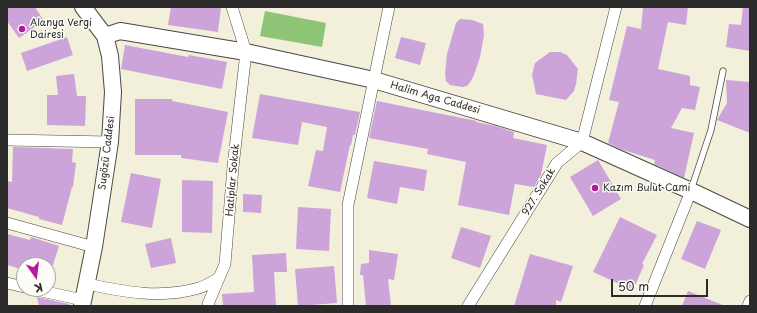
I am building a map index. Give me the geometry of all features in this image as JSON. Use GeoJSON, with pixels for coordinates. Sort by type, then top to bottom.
{"type":"FeatureCollection","features":[{"type":"Feature","properties":{"kind":"street","name":"Sugözü Caddesi"},"geometry":{"type":"LineString","coordinates":[[83,7],[104,36],[110,56],[113,92],[110,142],[94,247],[83,303]]}},
{"type":"Feature","properties":{"kind":"street"},"geometry":{"type":"LineString","coordinates":[[232,7],[246,52]]}},
{"type":"Feature","properties":{"kind":"street"},"geometry":{"type":"LineString","coordinates":[[348,306],[348,205],[389,7]]}},
{"type":"Feature","properties":{"kind":"street"},"geometry":{"type":"LineString","coordinates":[[582,142],[616,7]]}},
{"type":"Feature","properties":{"kind":"street","name":"Halim Aga Caddesi"},"geometry":{"type":"LineString","coordinates":[[104,36],[120,31],[246,52],[374,80],[582,142],[691,190],[750,219]]}},
{"type":"Feature","properties":{"kind":"street","name":"Hatiplar Sokak"},"geometry":{"type":"LineString","coordinates":[[209,306],[208,304],[225,264],[233,167],[246,52]]}},
{"type":"Feature","properties":{"kind":"street"},"geometry":{"type":"LineString","coordinates":[[7,140],[110,142]]}},
{"type":"Feature","properties":{"kind":"street","name":"927. Sokak"},"geometry":{"type":"LineString","coordinates":[[468,306],[557,163],[582,142]]}},
{"type":"Feature","properties":{"kind":"street"},"geometry":{"type":"LineString","coordinates":[[645,306],[691,190]]}},
{"type":"Feature","properties":{"kind":"street"},"geometry":{"type":"LineString","coordinates":[[7,223],[94,247]]}},
{"type":"Feature","properties":{"kind":"street"},"geometry":{"type":"LineString","coordinates":[[87,284],[140,294],[178,293],[201,287],[219,278]]}},
{"type":"Feature","properties":{"kind":"street"},"geometry":{"type":"LineString","coordinates":[[56,296],[83,303]]}},
{"type":"Feature","properties":{"kind":"street"},"geometry":{"type":"LineString","coordinates":[[748,306],[750,301]]}},
{"type":"Feature","properties":{"kind":"lane"},"geometry":{"type":"LineString","coordinates":[[691,190],[711,130],[723,71]]}},
{"type":"Feature","properties":{"kind":"green space"},"geometry":{"type":"Polygon","coordinates":[[[265,11],[326,23],[322,47],[260,36],[265,11]]]}},
{"type":"Feature","properties":{"kind":"building","name":"Alanya Vergi Dairesi"},"geometry":{"type":"Polygon","coordinates":[[[7,7],[35,7],[44,21],[19,38],[7,21],[7,7]]]}},
{"type":"Feature","properties":{"kind":"building"},"geometry":{"type":"Polygon","coordinates":[[[171,7],[221,7],[218,32],[168,25],[171,7]]]}},
{"type":"Feature","properties":{"kind":"building"},"geometry":{"type":"Polygon","coordinates":[[[643,7],[688,7],[686,25],[668,22],[658,69],[690,76],[690,85],[700,87],[695,110],[682,108],[671,128],[694,133],[684,178],[654,164],[655,160],[620,149],[608,143],[619,102],[609,100],[627,26],[641,29],[643,7]]]}},
{"type":"Feature","properties":{"kind":"building"},"geometry":{"type":"Polygon","coordinates":[[[743,7],[750,7],[750,51],[726,47],[729,24],[741,25],[743,7]]]}},
{"type":"Feature","properties":{"kind":"building"},"geometry":{"type":"Polygon","coordinates":[[[460,19],[472,20],[483,24],[484,35],[480,57],[474,75],[467,86],[463,87],[450,85],[446,81],[445,74],[447,54],[456,23],[460,19]]]}},
{"type":"Feature","properties":{"kind":"building"},"geometry":{"type":"Polygon","coordinates":[[[67,37],[73,55],[27,71],[21,53],[67,37]]]}},
{"type":"Feature","properties":{"kind":"building"},"geometry":{"type":"Polygon","coordinates":[[[401,37],[426,43],[420,65],[395,58],[401,37]]]}},
{"type":"Feature","properties":{"kind":"building"},"geometry":{"type":"Polygon","coordinates":[[[125,45],[188,57],[189,55],[227,62],[222,89],[121,69],[125,45]]]}},
{"type":"Feature","properties":{"kind":"building"},"geometry":{"type":"Polygon","coordinates":[[[550,52],[560,52],[567,55],[578,69],[574,91],[566,100],[536,94],[532,75],[535,63],[550,52]]]}},
{"type":"Feature","properties":{"kind":"building"},"geometry":{"type":"Polygon","coordinates":[[[74,74],[77,96],[86,96],[85,126],[47,125],[47,95],[58,95],[56,76],[74,74]]]}},
{"type":"Feature","properties":{"kind":"building"},"geometry":{"type":"Polygon","coordinates":[[[726,80],[750,82],[750,133],[717,120],[727,103],[726,80]]]}},
{"type":"Feature","properties":{"kind":"building"},"geometry":{"type":"Polygon","coordinates":[[[260,94],[360,112],[355,135],[353,135],[350,145],[340,192],[308,186],[316,150],[323,151],[327,127],[302,122],[298,145],[252,138],[260,94]]]}},
{"type":"Feature","properties":{"kind":"building"},"geometry":{"type":"Polygon","coordinates":[[[135,99],[172,99],[172,101],[228,112],[218,163],[181,158],[181,155],[135,155],[135,99]]]}},
{"type":"Feature","properties":{"kind":"building"},"geometry":{"type":"Polygon","coordinates":[[[377,101],[477,121],[476,122],[496,126],[514,132],[513,138],[547,145],[541,175],[534,187],[515,184],[509,215],[458,205],[466,162],[427,154],[428,149],[369,138],[377,101]]]}},
{"type":"Feature","properties":{"kind":"building"},"geometry":{"type":"Polygon","coordinates":[[[13,147],[73,149],[72,162],[76,163],[73,187],[62,225],[7,208],[7,181],[12,182],[13,147]]]}},
{"type":"Feature","properties":{"kind":"building","name":"Kazım Bulut Cami"},"geometry":{"type":"Polygon","coordinates":[[[598,160],[621,199],[593,216],[570,177],[598,160]]]}},
{"type":"Feature","properties":{"kind":"building"},"geometry":{"type":"Polygon","coordinates":[[[374,161],[427,170],[424,191],[400,187],[397,204],[367,198],[374,161]]]}},
{"type":"Feature","properties":{"kind":"building"},"geometry":{"type":"Polygon","coordinates":[[[131,173],[161,179],[152,228],[121,222],[131,173]]]}},
{"type":"Feature","properties":{"kind":"building"},"geometry":{"type":"Polygon","coordinates":[[[182,180],[213,181],[212,233],[182,232],[182,180]]]}},
{"type":"Feature","properties":{"kind":"building"},"geometry":{"type":"Polygon","coordinates":[[[243,194],[262,195],[261,213],[243,212],[243,194]]]}},
{"type":"Feature","properties":{"kind":"building"},"geometry":{"type":"Polygon","coordinates":[[[298,207],[331,209],[329,251],[296,249],[298,207]]]}},
{"type":"Feature","properties":{"kind":"building"},"geometry":{"type":"Polygon","coordinates":[[[620,217],[657,235],[642,264],[644,265],[633,290],[593,272],[620,217]]]}},
{"type":"Feature","properties":{"kind":"building"},"geometry":{"type":"Polygon","coordinates":[[[697,221],[721,230],[705,269],[681,259],[697,221]]]}},
{"type":"Feature","properties":{"kind":"building"},"geometry":{"type":"Polygon","coordinates":[[[461,227],[491,236],[480,268],[451,258],[461,227]]]}},
{"type":"Feature","properties":{"kind":"building"},"geometry":{"type":"Polygon","coordinates":[[[7,234],[30,240],[31,237],[59,246],[56,257],[16,257],[16,268],[7,265],[7,234]]]}},
{"type":"Feature","properties":{"kind":"building"},"geometry":{"type":"Polygon","coordinates":[[[171,238],[176,263],[151,268],[145,244],[171,238]]]}},
{"type":"Feature","properties":{"kind":"building"},"geometry":{"type":"Polygon","coordinates":[[[369,250],[398,254],[394,280],[388,279],[391,306],[366,306],[363,275],[360,275],[361,264],[369,263],[369,250]]]}},
{"type":"Feature","properties":{"kind":"building"},"geometry":{"type":"Polygon","coordinates":[[[286,253],[287,272],[274,272],[276,306],[223,306],[222,294],[254,292],[252,255],[286,253]]]}},
{"type":"Feature","properties":{"kind":"building"},"geometry":{"type":"Polygon","coordinates":[[[530,254],[573,266],[561,302],[556,300],[556,306],[514,306],[530,254]]]}},
{"type":"Feature","properties":{"kind":"building"},"geometry":{"type":"Polygon","coordinates":[[[334,266],[337,303],[298,306],[295,269],[334,266]]]}},
{"type":"Feature","properties":{"kind":"building"},"geometry":{"type":"Polygon","coordinates":[[[688,291],[725,306],[682,306],[688,291]]]}},
{"type":"Feature","properties":{"kind":"building"},"geometry":{"type":"Polygon","coordinates":[[[37,297],[69,304],[69,306],[39,306],[37,297]]]}},
{"type":"Feature","properties":{"kind":"place","name":"Alanya Vergi Dairesi"},"geometry":{"type":"Point","coordinates":[22,29]}},
{"type":"Feature","properties":{"kind":"place","name":"Kazım Bulut Cami"},"geometry":{"type":"Point","coordinates":[595,188]}}]}
